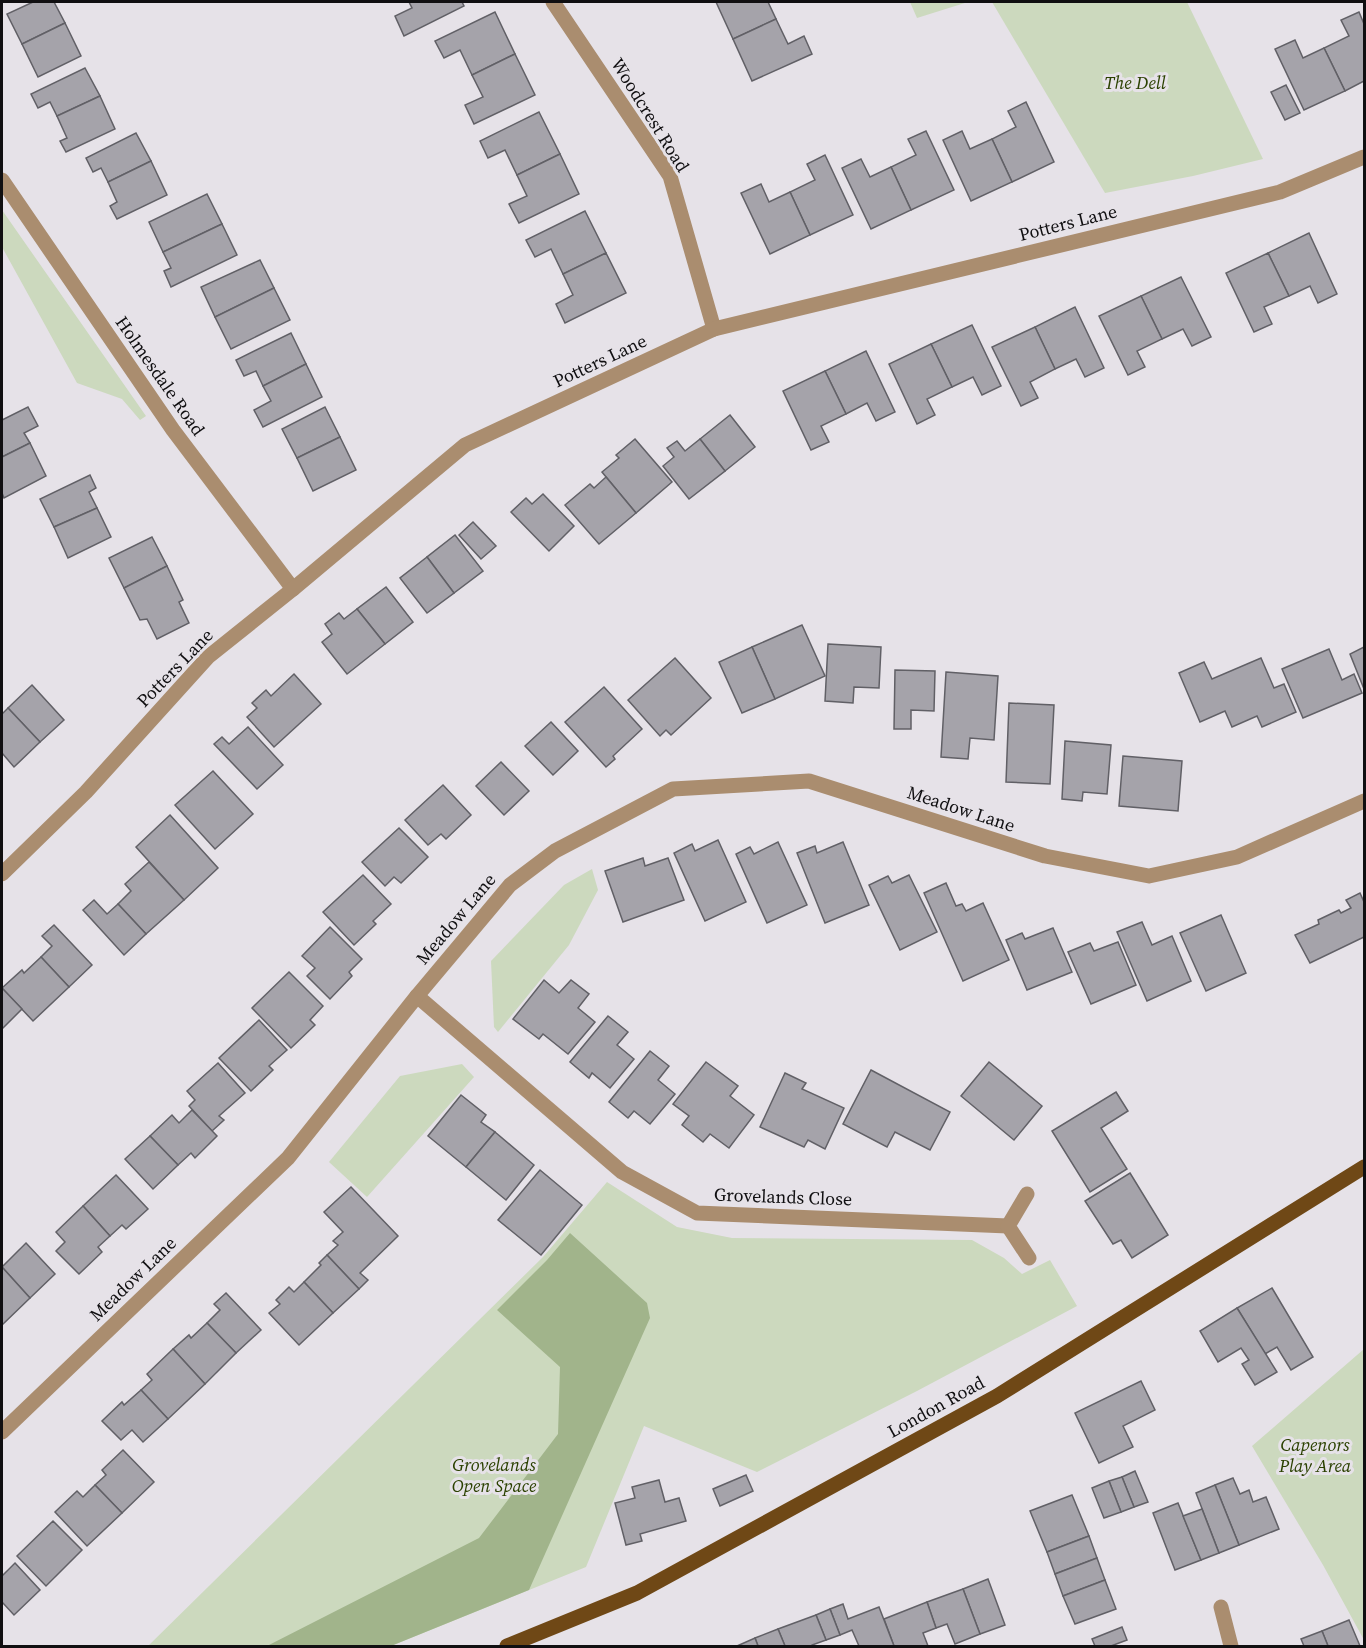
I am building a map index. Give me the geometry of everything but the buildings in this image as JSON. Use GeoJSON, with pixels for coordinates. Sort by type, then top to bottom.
{"type":"FeatureCollection","features":[{"type":"Feature","properties":{"kind":"main road","name":"London Road"},"geometry":{"type":"LineString","coordinates":[[507,1647],[637,1593],[997,1396],[1365,1167]]}},
{"type":"Feature","properties":{"kind":"street","name":"Woodcrest Road"},"geometry":{"type":"LineString","coordinates":[[553,2],[670,176],[714,329]]}},
{"type":"Feature","properties":{"kind":"street","name":"Potters Lane"},"geometry":{"type":"LineString","coordinates":[[2,874],[86,792],[208,657],[294,589],[465,445],[714,329],[1280,192],[1365,157]]}},
{"type":"Feature","properties":{"kind":"street","name":"Holmesdale Road"},"geometry":{"type":"LineString","coordinates":[[2,180],[174,430],[294,589]]}},
{"type":"Feature","properties":{"kind":"street","name":"Meadow Lane"},"geometry":{"type":"LineString","coordinates":[[2,1432],[288,1158],[417,996],[510,885],[555,850],[674,789],[808,781],[1045,856],[1149,876],[1237,857],[1365,801]]}},
{"type":"Feature","properties":{"kind":"street","name":"Grovelands Close"},"geometry":{"type":"LineString","coordinates":[[417,996],[622,1172],[697,1213],[1008,1226]]}},
{"type":"Feature","properties":{"kind":"street"},"geometry":{"type":"LineString","coordinates":[[1027,1194],[1008,1226],[1029,1258]]}},
{"type":"Feature","properties":{"kind":"street"},"geometry":{"type":"LineString","coordinates":[[1221,1607],[1231,1647]]}},
{"type":"Feature","properties":{"kind":"green space"},"geometry":{"type":"Polygon","coordinates":[[[910,2],[968,2],[917,18],[910,2]]]}},
{"type":"Feature","properties":{"kind":"green space","name":"The Dell"},"geometry":{"type":"Polygon","coordinates":[[[992,2],[1187,2],[1263,159],[1193,176],[1105,193],[992,2]]]}},
{"type":"Feature","properties":{"kind":"green space"},"geometry":{"type":"Polygon","coordinates":[[[2,210],[146,416],[140,420],[122,399],[77,383],[2,247],[2,210]]]}},
{"type":"Feature","properties":{"kind":"green space"},"geometry":{"type":"Polygon","coordinates":[[[592,869],[598,890],[569,945],[498,1032],[494,1027],[491,961],[564,885],[592,869]]]}},
{"type":"Feature","properties":{"kind":"green space"},"geometry":{"type":"Polygon","coordinates":[[[462,1064],[474,1077],[367,1197],[329,1162],[400,1076],[462,1064]]]}},
{"type":"Feature","properties":{"kind":"green space","name":"Grovelands Open Space"},"geometry":{"type":"Polygon","coordinates":[[[607,1182],[677,1227],[732,1238],[972,1240],[1004,1258],[1022,1274],[1050,1260],[1077,1306],[757,1472],[644,1426],[586,1567],[391,1646],[148,1646],[543,1257],[607,1182]]]}},
{"type":"Feature","properties":{"kind":"green space"},"geometry":{"type":"Polygon","coordinates":[[[570,1233],[647,1303],[650,1318],[529,1590],[391,1646],[267,1646],[479,1538],[558,1434],[560,1367],[497,1310],[547,1260],[570,1233]]]}},
{"type":"Feature","properties":{"kind":"green space","name":"Capenors Play Area"},"geometry":{"type":"Polygon","coordinates":[[[1364,1349],[1364,1640],[1323,1565],[1252,1446],[1364,1349]]]}}]}
